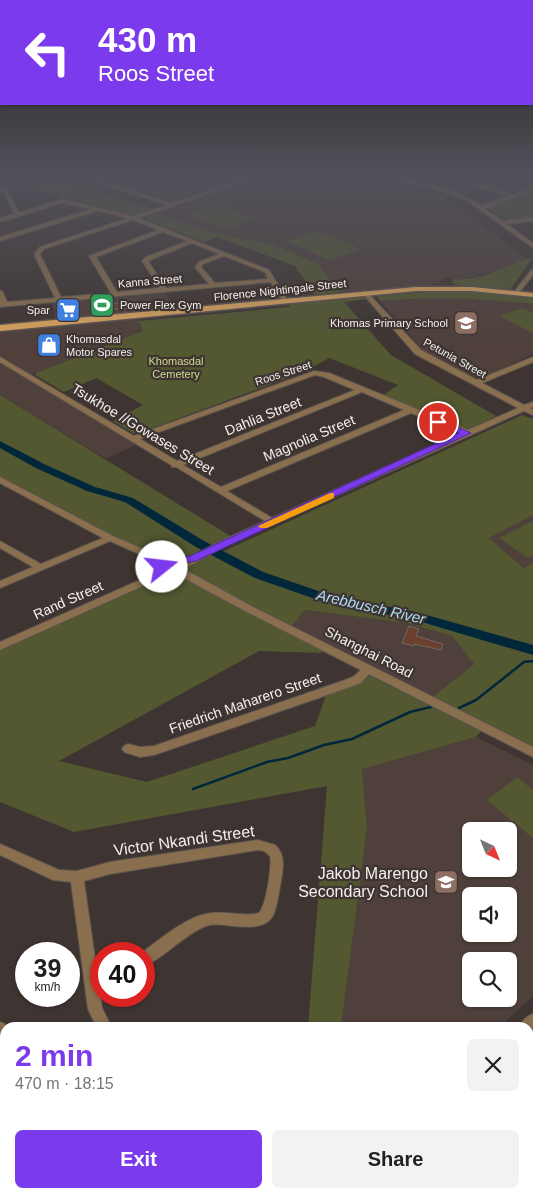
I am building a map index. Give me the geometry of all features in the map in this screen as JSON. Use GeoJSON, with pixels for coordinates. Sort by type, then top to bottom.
{"type":"FeatureCollection","features":[{"type":"Feature","properties":{"kind":"main road","name":"Florence Nightingale Street"},"geometry":{"type":"LineString","coordinates":[[0,328],[365,293],[449,288],[533,295]]}},
{"type":"Feature","properties":{"kind":"street"},"geometry":{"type":"LineString","coordinates":[[0,239],[20,233]]}},
{"type":"Feature","properties":{"kind":"street"},"geometry":{"type":"LineString","coordinates":[[59,300],[37,254],[46,247],[88,233]]}},
{"type":"Feature","properties":{"kind":"street"},"geometry":{"type":"LineString","coordinates":[[114,294],[92,256],[155,233]]}},
{"type":"Feature","properties":{"kind":"street"},"geometry":{"type":"LineString","coordinates":[[170,233],[267,271],[285,301]]}},
{"type":"Feature","properties":{"kind":"street"},"geometry":{"type":"LineString","coordinates":[[516,233],[533,246]]}},
{"type":"Feature","properties":{"kind":"street"},"geometry":{"type":"LineString","coordinates":[[164,290],[145,261],[148,258],[193,242]]}},
{"type":"Feature","properties":{"kind":"street"},"geometry":{"type":"LineString","coordinates":[[213,285],[198,267],[201,263],[225,254]]}},
{"type":"Feature","properties":{"kind":"street"},"geometry":{"type":"LineString","coordinates":[[516,293],[533,271]]}},
{"type":"Feature","properties":{"kind":"street","name":"Kanna Street"},"geometry":{"type":"LineString","coordinates":[[3,305],[273,280]]}},
{"type":"Feature","properties":{"kind":"street"},"geometry":{"type":"LineString","coordinates":[[0,292],[3,305]]}},
{"type":"Feature","properties":{"kind":"street","name":"Petunia Street"},"geometry":{"type":"LineString","coordinates":[[365,293],[418,352],[533,413]]}},
{"type":"Feature","properties":{"kind":"street","name":"Tsukhoe //Gowases Street"},"geometry":{"type":"LineString","coordinates":[[0,359],[273,522]]}},
{"type":"Feature","properties":{"kind":"street"},"geometry":{"type":"LineString","coordinates":[[476,383],[533,359]]}},
{"type":"Feature","properties":{"kind":"street","name":"Roos Street"},"geometry":{"type":"LineString","coordinates":[[133,439],[314,373],[326,375],[467,433]]}},
{"type":"Feature","properties":{"kind":"street","name":"Dahlia Street"},"geometry":{"type":"LineString","coordinates":[[175,465],[361,390]]}},
{"type":"Feature","properties":{"kind":"street","name":"Rand Street"},"geometry":{"type":"LineString","coordinates":[[0,646],[533,404]]}},
{"type":"Feature","properties":{"kind":"street","name":"Magnolia Street"},"geometry":{"type":"LineString","coordinates":[[220,491],[410,410]]}},
{"type":"Feature","properties":{"kind":"street"},"geometry":{"type":"LineString","coordinates":[[0,480],[171,568]]}},
{"type":"Feature","properties":{"kind":"street"},"geometry":{"type":"LineString","coordinates":[[0,585],[110,538]]}},
{"type":"Feature","properties":{"kind":"street"},"geometry":{"type":"LineString","coordinates":[[0,544],[41,568]]}},
{"type":"Feature","properties":{"kind":"street","name":"Shanghai Road"},"geometry":{"type":"LineString","coordinates":[[171,568],[533,752]]}},
{"type":"Feature","properties":{"kind":"street","name":"Friedrich Maharero Street"},"geometry":{"type":"LineString","coordinates":[[128,749],[140,752],[154,750],[350,683],[357,680],[368,669]]}},
{"type":"Feature","properties":{"kind":"street","name":"Victor Nkandi Street"},"geometry":{"type":"LineString","coordinates":[[77,877],[110,868],[258,845],[270,847],[274,851],[277,859],[270,905],[268,913],[264,917],[251,921],[225,918],[204,920],[155,952]]}},
{"type":"Feature","properties":{"kind":"street"},"geometry":{"type":"LineString","coordinates":[[0,849],[58,876],[77,877],[90,950]]}},
{"type":"Feature","properties":{"kind":"street"},"geometry":{"type":"LineString","coordinates":[[95,1007],[102,1022]]}},
{"type":"Feature","properties":{"kind":"shaded area"},"geometry":{"type":"Polygon","coordinates":[[[212,233],[493,233],[527,259],[492,272],[461,280],[445,278],[439,283],[432,285],[341,293],[318,264],[272,244],[212,233]]]}},
{"type":"Feature","properties":{"kind":"shaded area"},"geometry":{"type":"Polygon","coordinates":[[[164,290],[176,312],[138,316],[143,331],[31,375],[0,357],[0,330],[56,323],[52,300],[164,290]]]}},
{"type":"Feature","properties":{"kind":"shaded area","name":"Khomas Primary School"},"geometry":{"type":"Polygon","coordinates":[[[418,297],[487,299],[533,304],[533,354],[482,378],[474,377],[425,352],[380,301],[418,297]]]}},
{"type":"Feature","properties":{"kind":"shaded area"},"geometry":{"type":"Polygon","coordinates":[[[0,362],[137,444],[106,459],[0,395],[0,362]]]}},
{"type":"Feature","properties":{"kind":"shaded area"},"geometry":{"type":"Polygon","coordinates":[[[533,515],[533,563],[525,568],[488,538],[533,515]]]}},
{"type":"Feature","properties":{"kind":"shaded area"},"geometry":{"type":"Polygon","coordinates":[[[305,610],[406,623],[452,636],[474,664],[429,700],[290,628],[305,610]]]}},
{"type":"Feature","properties":{"kind":"shaded area","name":"Jakob Marengo Secondary School"},"geometry":{"type":"Polygon","coordinates":[[[476,737],[533,765],[533,996],[504,1022],[342,1022],[367,828],[362,769],[476,737]]]}},
{"type":"Feature","properties":{"kind":"green space"},"geometry":{"type":"Polygon","coordinates":[[[180,233],[212,233],[272,244],[318,264],[340,292],[315,295],[295,266],[217,237],[204,242],[180,233]]]}},
{"type":"Feature","properties":{"kind":"green space"},"geometry":{"type":"Polygon","coordinates":[[[310,233],[321,233],[361,249],[330,260],[286,241],[310,233]]]}},
{"type":"Feature","properties":{"kind":"green space"},"geometry":{"type":"Polygon","coordinates":[[[533,257],[510,290],[462,286],[452,283],[453,279],[473,278],[533,257]]]}},
{"type":"Feature","properties":{"kind":"green space"},"geometry":{"type":"Polygon","coordinates":[[[454,290],[533,297],[533,304],[457,298],[380,301],[377,296],[454,290]]]}},
{"type":"Feature","properties":{"kind":"green space","name":"Khomasdal Cemetery"},"geometry":{"type":"Polygon","coordinates":[[[361,296],[368,299],[344,302],[391,355],[496,416],[470,429],[462,428],[382,396],[398,385],[329,358],[304,372],[139,433],[133,433],[113,421],[143,405],[96,378],[64,392],[35,375],[143,331],[139,321],[290,307],[288,303],[361,296]]]}},
{"type":"Feature","properties":{"kind":"green space"},"geometry":{"type":"Polygon","coordinates":[[[523,308],[533,313],[533,333],[499,316],[523,308]]]}},
{"type":"Feature","properties":{"kind":"green space"},"geometry":{"type":"Polygon","coordinates":[[[0,395],[232,537],[176,563],[167,563],[0,480],[0,395]]]}},
{"type":"Feature","properties":{"kind":"green space"},"geometry":{"type":"Polygon","coordinates":[[[522,415],[533,419],[533,515],[489,538],[524,568],[533,563],[533,752],[485,727],[476,737],[362,769],[367,828],[342,1022],[308,1022],[327,786],[74,832],[0,802],[0,650],[161,578],[189,581],[323,650],[321,653],[259,651],[59,761],[147,782],[315,726],[328,690],[349,683],[368,669],[429,700],[474,664],[452,636],[406,623],[305,610],[290,628],[180,571],[211,550],[259,575],[276,581],[220,553],[522,415]]]}},
{"type":"Feature","properties":{"kind":"green space"},"geometry":{"type":"Polygon","coordinates":[[[533,521],[533,555],[528,558],[499,538],[533,521]]]}},
{"type":"Feature","properties":{"kind":"green space"},"geometry":{"type":"Polygon","coordinates":[[[517,777],[533,790],[533,838],[518,826],[518,822],[514,822],[487,800],[517,777]]]}},
{"type":"Feature","properties":{"kind":"building"},"geometry":{"type":"Polygon","coordinates":[[[136,301],[139,308],[113,309],[111,304],[136,301]]]}},
{"type":"Feature","properties":{"kind":"building"},"geometry":{"type":"Polygon","coordinates":[[[409,626],[419,629],[416,636],[443,644],[441,650],[402,643],[409,626]]]}},
{"type":"Feature","properties":{"kind":"waterway","name":"Arebbusch River"},"geometry":{"type":"LineString","coordinates":[[0,444],[40,466],[91,489],[129,500],[200,544],[259,575],[328,599],[416,616],[533,650]]}},
{"type":"Feature","properties":{"kind":"waterway"},"geometry":{"type":"LineString","coordinates":[[459,708],[476,700],[524,662],[533,661]]}},
{"type":"Feature","properties":{"kind":"waterway"},"geometry":{"type":"LineString","coordinates":[[193,789],[267,762],[288,758],[324,745],[352,739],[410,712],[431,707]]}},
{"type":"Feature","properties":{"kind":"slow traffic"},"geometry":{"type":"LineString","coordinates":[[263,526],[330,496]]}},
{"type":"Feature","properties":{"kind":"place","name":"Power Flex Gym"},"geometry":{"type":"Point","coordinates":[102,305]}},
{"type":"Feature","properties":{"kind":"place","name":"Spar"},"geometry":{"type":"Point","coordinates":[68,310]}},
{"type":"Feature","properties":{"kind":"place","name":"Khomas Primary School"},"geometry":{"type":"Point","coordinates":[466,323]}},
{"type":"Feature","properties":{"kind":"place","name":"Khomasdal Motor Spares"},"geometry":{"type":"Point","coordinates":[49,345]}},
{"type":"Feature","properties":{"kind":"place","name":"Jakob Marengo Secondary School"},"geometry":{"type":"Point","coordinates":[446,882]}},
{"type":"Feature","properties":{"kind":"route"},"geometry":{"type":"LineString","coordinates":[[162,567],[169,562],[192,559],[467,433],[438,422]]}}]}
